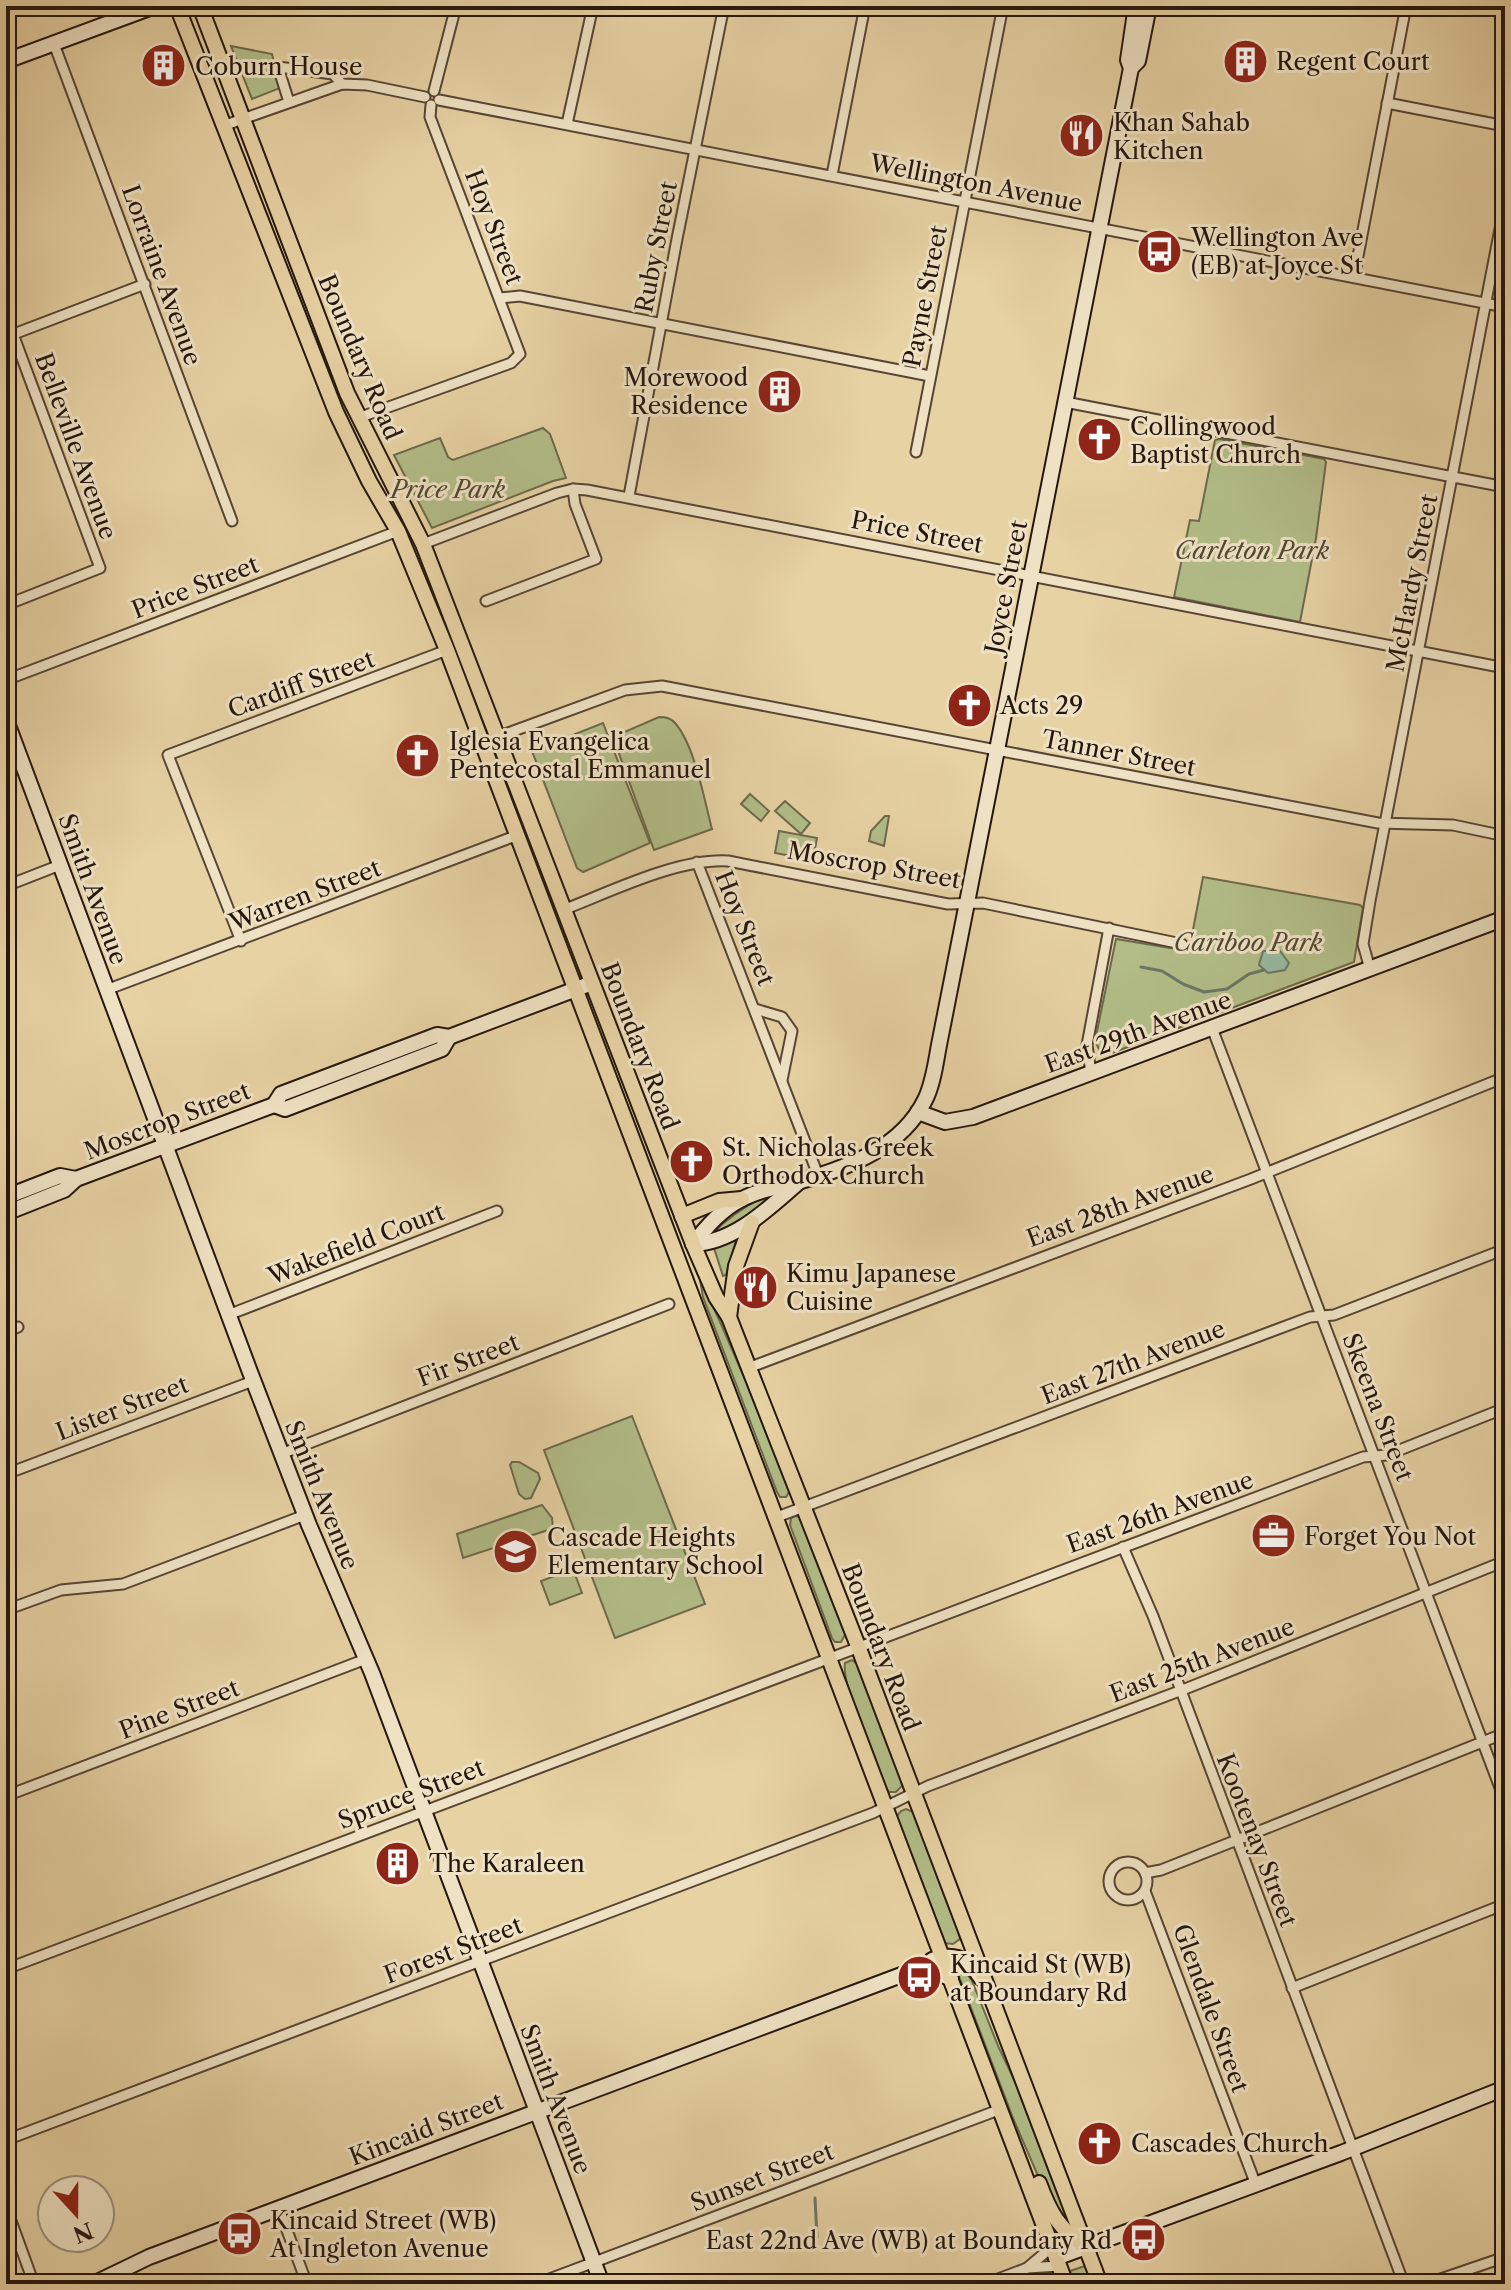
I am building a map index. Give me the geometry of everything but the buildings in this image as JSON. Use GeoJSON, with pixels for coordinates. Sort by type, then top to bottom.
{"type":"FeatureCollection","features":[{"type":"Feature","properties":{"kind":"main road","name":"Boundary Road"},"geometry":{"type":"LineString","coordinates":[[177,6],[336,412],[369,481],[384,502],[398,531],[447,650],[1066,2284]]}},
{"type":"Feature","properties":{"kind":"main road","name":"Boundary Road"},"geometry":{"type":"LineString","coordinates":[[200,6],[331,354],[358,418],[423,544],[693,1244],[716,1297],[729,1317],[858,1646],[1100,2284]]}},
{"type":"Feature","properties":{"kind":"main road"},"geometry":{"type":"LineString","coordinates":[[384,502],[412,539],[423,544]]}},
{"type":"Feature","properties":{"kind":"main road"},"geometry":{"type":"LineString","coordinates":[[682,1216],[719,1201],[742,1199]]}},
{"type":"Feature","properties":{"kind":"main road"},"geometry":{"type":"LineString","coordinates":[[729,1317],[736,1266],[752,1222]]}},
{"type":"Feature","properties":{"kind":"main road"},"geometry":{"type":"LineString","coordinates":[[669,1237],[693,1244],[685,1273]]}},
{"type":"Feature","properties":{"kind":"main road"},"geometry":{"type":"LineString","coordinates":[[1014,2142],[1031,2163],[1055,2221],[1069,2236],[1086,2247]]}},
{"type":"Feature","properties":{"kind":"street"},"geometry":{"type":"LineString","coordinates":[[6,61],[155,6]]}},
{"type":"Feature","properties":{"kind":"street","name":"Hoy Street"},"geometry":{"type":"LineString","coordinates":[[358,418],[519,357],[520,350],[430,117],[456,6]]}},
{"type":"Feature","properties":{"kind":"street"},"geometry":{"type":"LineString","coordinates":[[567,124],[593,6]]}},
{"type":"Feature","properties":{"kind":"street","name":"Ruby Street"},"geometry":{"type":"LineString","coordinates":[[629,496],[724,6]]}},
{"type":"Feature","properties":{"kind":"street"},"geometry":{"type":"LineString","coordinates":[[832,175],[865,6]]}},
{"type":"Feature","properties":{"kind":"street","name":"Payne Street"},"geometry":{"type":"LineString","coordinates":[[916,452],[1003,6]]}},
{"type":"Feature","properties":{"kind":"street","name":"Joyce Street"},"geometry":{"type":"LineString","coordinates":[[918,1112],[927,1098],[932,1079],[967,903],[1131,68],[1128,60],[1136,6]]}},
{"type":"Feature","properties":{"kind":"street","name":"Joyce Street"},"geometry":{"type":"LineString","coordinates":[[1131,68],[1138,61],[1149,6]]}},
{"type":"Feature","properties":{"kind":"street"},"geometry":{"type":"LineString","coordinates":[[1354,277],[1406,6]]}},
{"type":"Feature","properties":{"kind":"street","name":"Lorraine Avenue"},"geometry":{"type":"LineString","coordinates":[[54,44],[232,521]]}},
{"type":"Feature","properties":{"kind":"street","name":"Wellington Avenue"},"geometry":{"type":"LineString","coordinates":[[289,102],[278,67],[333,74],[342,84]]}},
{"type":"Feature","properties":{"kind":"street","name":"Wellington Avenue"},"geometry":{"type":"LineString","coordinates":[[223,126],[342,84],[367,85],[1505,307]]}},
{"type":"Feature","properties":{"kind":"street"},"geometry":{"type":"LineString","coordinates":[[1387,103],[1505,126]]}},
{"type":"Feature","properties":{"kind":"street","name":"McHardy Street"},"geometry":{"type":"LineString","coordinates":[[1370,969],[1363,944],[1505,203]]}},
{"type":"Feature","properties":{"kind":"street"},"geometry":{"type":"LineString","coordinates":[[10,335],[145,284]]}},
{"type":"Feature","properties":{"kind":"street"},"geometry":{"type":"LineString","coordinates":[[500,298],[520,296],[930,376]]}},
{"type":"Feature","properties":{"kind":"street","name":"Belleville Avenue"},"geometry":{"type":"LineString","coordinates":[[6,605],[100,568],[10,335]]}},
{"type":"Feature","properties":{"kind":"street"},"geometry":{"type":"LineString","coordinates":[[1065,402],[1505,487]]}},
{"type":"Feature","properties":{"kind":"street"},"geometry":{"type":"LineString","coordinates":[[486,601],[596,559],[575,504],[573,489]]}},
{"type":"Feature","properties":{"kind":"street","name":"Price Street"},"geometry":{"type":"LineString","coordinates":[[423,544],[573,489],[629,496],[1505,668]]}},
{"type":"Feature","properties":{"kind":"street","name":"Price Street"},"geometry":{"type":"LineString","coordinates":[[6,680],[398,531]]}},
{"type":"Feature","properties":{"kind":"street","name":"Cardiff Street"},"geometry":{"type":"LineString","coordinates":[[241,941],[168,755],[447,650]]}},
{"type":"Feature","properties":{"kind":"street","name":"Tanner Street"},"geometry":{"type":"LineString","coordinates":[[497,737],[625,690],[652,685],[1387,824],[1453,825],[1505,836]]}},
{"type":"Feature","properties":{"kind":"street","name":"Smith Avenue"},"geometry":{"type":"LineString","coordinates":[[6,720],[253,1381],[366,1659],[602,2284]]}},
{"type":"Feature","properties":{"kind":"street","name":"Warren Street"},"geometry":{"type":"LineString","coordinates":[[106,990],[518,835]]}},
{"type":"Feature","properties":{"kind":"street","name":"Moscrop Street"},"geometry":{"type":"LineString","coordinates":[[563,910],[697,862],[728,861],[948,904],[983,903],[1182,944]]}},
{"type":"Feature","properties":{"kind":"street","name":"Hoy Street"},"geometry":{"type":"LineString","coordinates":[[697,862],[818,1175]]}},
{"type":"Feature","properties":{"kind":"street"},"geometry":{"type":"LineString","coordinates":[[6,886],[60,865]]}},
{"type":"Feature","properties":{"kind":"street","name":"East 29th Avenue"},"geometry":{"type":"LineString","coordinates":[[918,1112],[945,1122],[962,1120],[1505,918]]}},
{"type":"Feature","properties":{"kind":"street"},"geometry":{"type":"LineString","coordinates":[[1091,1073],[1087,1045],[1109,928]]}},
{"type":"Feature","properties":{"kind":"street","name":"Moscrop Street"},"geometry":{"type":"LineString","coordinates":[[6,1213],[64,1190],[76,1179],[165,1145],[274,1105],[285,1109],[442,1049],[449,1037],[592,983]]}},
{"type":"Feature","properties":{"kind":"street","name":"Hoy Street"},"geometry":{"type":"LineString","coordinates":[[755,1009],[782,1017],[792,1031],[782,1080]]}},
{"type":"Feature","properties":{"kind":"street","name":"Skeena Street"},"geometry":{"type":"LineString","coordinates":[[1212,1028],[1505,1801]]}},
{"type":"Feature","properties":{"kind":"street","name":"East 28th Avenue"},"geometry":{"type":"LineString","coordinates":[[748,1368],[1267,1172],[1505,1077]]}},
{"type":"Feature","properties":{"kind":"street"},"geometry":{"type":"LineString","coordinates":[[693,1244],[711,1222],[742,1199],[779,1184],[799,1182],[872,1154],[895,1140],[918,1112]]}},
{"type":"Feature","properties":{"kind":"street","name":"Moscrop Street"},"geometry":{"type":"LineString","coordinates":[[6,1197],[60,1176],[76,1179]]}},
{"type":"Feature","properties":{"kind":"street"},"geometry":{"type":"LineString","coordinates":[[693,1244],[714,1240],[752,1222],[799,1182]]}},
{"type":"Feature","properties":{"kind":"street","name":"Wakefield Court"},"geometry":{"type":"LineString","coordinates":[[228,1315],[497,1211]]}},
{"type":"Feature","properties":{"kind":"street","name":"East 27th Avenue"},"geometry":{"type":"LineString","coordinates":[[777,1517],[1307,1318],[1334,1315],[1505,1249]]}},
{"type":"Feature","properties":{"kind":"street","name":"Fir Street"},"geometry":{"type":"LineString","coordinates":[[281,1454],[669,1304]]}},
{"type":"Feature","properties":{"kind":"street"},"geometry":{"type":"LineString","coordinates":[[6,1332],[18,1327]]}},
{"type":"Feature","properties":{"kind":"street","name":"Lister Street"},"geometry":{"type":"LineString","coordinates":[[6,1474],[253,1381]]}},
{"type":"Feature","properties":{"kind":"street","name":"East 26th Avenue"},"geometry":{"type":"LineString","coordinates":[[829,1658],[1363,1457],[1387,1455],[1505,1408]]}},
{"type":"Feature","properties":{"kind":"street"},"geometry":{"type":"LineString","coordinates":[[6,1610],[61,1590],[123,1584],[305,1515]]}},
{"type":"Feature","properties":{"kind":"street","name":"Kootenay Street"},"geometry":{"type":"LineString","coordinates":[[1123,1547],[1153,1616],[1404,2284]]}},
{"type":"Feature","properties":{"kind":"street","name":"East 25th Avenue"},"geometry":{"type":"LineString","coordinates":[[912,1793],[1505,1561]]}},
{"type":"Feature","properties":{"kind":"street","name":"Spruce Street"},"geometry":{"type":"LineString","coordinates":[[6,1969],[829,1658]]}},
{"type":"Feature","properties":{"kind":"street","name":"Pine Street"},"geometry":{"type":"LineString","coordinates":[[6,1796],[366,1659]]}},
{"type":"Feature","properties":{"kind":"street"},"geometry":{"type":"LineString","coordinates":[[1145,1873],[1161,1870],[1236,1841],[1505,1733]]}},
{"type":"Feature","properties":{"kind":"street","name":"Forest Street"},"geometry":{"type":"LineString","coordinates":[[6,2140],[886,1807],[912,1793]]}},
{"type":"Feature","properties":{"kind":"street"},"geometry":{"type":"LineString","coordinates":[[1123,1863],[1141,1868],[1145,1873],[1145,1891],[1134,1899],[1115,1895],[1108,1884],[1111,1870],[1123,1863]]}},
{"type":"Feature","properties":{"kind":"street","name":"Glendale Street"},"geometry":{"type":"LineString","coordinates":[[1145,1891],[1256,2185]]}},
{"type":"Feature","properties":{"kind":"street"},"geometry":{"type":"LineString","coordinates":[[1292,1988],[1505,1904]]}},
{"type":"Feature","properties":{"kind":"street"},"geometry":{"type":"LineString","coordinates":[[943,1956],[954,1956],[970,1963],[986,1985]]}},
{"type":"Feature","properties":{"kind":"street","name":"Kincaid Street"},"geometry":{"type":"LineString","coordinates":[[93,2284],[149,2257],[912,1971],[920,1964],[943,1956]]}},
{"type":"Feature","properties":{"kind":"street"},"geometry":{"type":"LineString","coordinates":[[912,1971],[932,1969],[951,1979]]}},
{"type":"Feature","properties":{"kind":"street"},"geometry":{"type":"LineString","coordinates":[[985,2284],[1256,2185],[1505,2088]]}},
{"type":"Feature","properties":{"kind":"street","name":"Sunset Street"},"geometry":{"type":"LineString","coordinates":[[536,2284],[1001,2109]]}},
{"type":"Feature","properties":{"kind":"street"},"geometry":{"type":"LineString","coordinates":[[6,2207],[34,2284]]}},
{"type":"Feature","properties":{"kind":"street"},"geometry":{"type":"LineString","coordinates":[[279,2209],[307,2284]]}},
{"type":"Feature","properties":{"kind":"street"},"geometry":{"type":"LineString","coordinates":[[1027,2268],[1056,2257]]}},
{"type":"Feature","properties":{"kind":"street"},"geometry":{"type":"LineString","coordinates":[[1426,2284],[1505,2257]]}},
{"type":"Feature","properties":{"kind":"green space"},"geometry":{"type":"Polygon","coordinates":[[[231,46],[272,54],[280,88],[252,99],[231,46]]]}},
{"type":"Feature","properties":{"kind":"green space","name":"Price Park"},"geometry":{"type":"Polygon","coordinates":[[[543,428],[550,434],[566,478],[432,528],[394,455],[440,438],[448,457],[453,460],[543,428]]]}},
{"type":"Feature","properties":{"kind":"green space","name":"Carleton Park"},"geometry":{"type":"Polygon","coordinates":[[[1215,440],[1324,459],[1326,462],[1300,622],[1174,597],[1190,520],[1199,521],[1215,440]]]}},
{"type":"Feature","properties":{"kind":"green space"},"geometry":{"type":"Polygon","coordinates":[[[659,717],[674,722],[689,746],[712,829],[654,850],[613,737],[659,717]]]}},
{"type":"Feature","properties":{"kind":"green space"},"geometry":{"type":"Polygon","coordinates":[[[603,723],[650,843],[583,872],[577,868],[532,751],[603,723]]]}},
{"type":"Feature","properties":{"kind":"green space"},"geometry":{"type":"Polygon","coordinates":[[[750,794],[769,811],[761,821],[741,804],[750,794]]]}},
{"type":"Feature","properties":{"kind":"green space"},"geometry":{"type":"Polygon","coordinates":[[[785,801],[810,823],[801,834],[775,811],[785,801]]]}},
{"type":"Feature","properties":{"kind":"green space"},"geometry":{"type":"Polygon","coordinates":[[[885,816],[889,816],[884,846],[869,841],[871,831],[885,816]]]}},
{"type":"Feature","properties":{"kind":"green space"},"geometry":{"type":"Polygon","coordinates":[[[779,831],[817,838],[813,860],[775,853],[779,831]]]}},
{"type":"Feature","properties":{"kind":"green space","name":"Cariboo Park"},"geometry":{"type":"Polygon","coordinates":[[[1203,877],[1360,905],[1363,908],[1354,962],[1112,1053],[1100,1051],[1095,1041],[1116,939],[1189,951],[1203,877]]]}},
{"type":"Feature","properties":{"kind":"green space"},"geometry":{"type":"Polygon","coordinates":[[[775,1192],[741,1222],[710,1236],[740,1211],[775,1192]]]}},
{"type":"Feature","properties":{"kind":"green space"},"geometry":{"type":"Polygon","coordinates":[[[736,1240],[726,1275],[723,1276],[714,1248],[736,1240]]]}},
{"type":"Feature","properties":{"kind":"green space"},"geometry":{"type":"Polygon","coordinates":[[[699,1274],[780,1459],[791,1489],[786,1497],[780,1497],[777,1492],[703,1297],[699,1274]]]}},
{"type":"Feature","properties":{"kind":"green space"},"geometry":{"type":"Polygon","coordinates":[[[632,1416],[705,1604],[615,1638],[544,1450],[632,1416]]]}},
{"type":"Feature","properties":{"kind":"green space"},"geometry":{"type":"Polygon","coordinates":[[[519,1462],[538,1473],[540,1479],[531,1498],[525,1499],[519,1494],[510,1465],[519,1462]]]}},
{"type":"Feature","properties":{"kind":"green space"},"geometry":{"type":"Polygon","coordinates":[[[542,1505],[552,1518],[551,1529],[463,1558],[457,1534],[542,1505]]]}},
{"type":"Feature","properties":{"kind":"green space"},"geometry":{"type":"Polygon","coordinates":[[[801,1517],[846,1633],[841,1642],[835,1642],[832,1638],[790,1525],[791,1518],[801,1517]]]}},
{"type":"Feature","properties":{"kind":"green space"},"geometry":{"type":"Polygon","coordinates":[[[573,1569],[582,1593],[550,1605],[541,1581],[573,1569]]]}},
{"type":"Feature","properties":{"kind":"green space"},"geometry":{"type":"Polygon","coordinates":[[[852,1660],[857,1664],[901,1777],[902,1786],[896,1792],[889,1792],[885,1787],[853,1705],[845,1674],[845,1663],[852,1660]]]}},
{"type":"Feature","properties":{"kind":"green space"},"geometry":{"type":"Polygon","coordinates":[[[906,1809],[913,1812],[916,1818],[959,1933],[960,1939],[953,1944],[944,1943],[896,1817],[906,1809]]]}},
{"type":"Feature","properties":{"kind":"green space"},"geometry":{"type":"Polygon","coordinates":[[[955,1966],[962,1967],[972,1981],[1019,2090],[1072,2229],[1048,2199],[1013,2118],[955,1966]]]}},
{"type":"Feature","properties":{"kind":"green space"},"geometry":{"type":"Polygon","coordinates":[[[1085,2266],[1093,2284],[1073,2284],[1070,2271],[1085,2266]]]}},
{"type":"Feature","properties":{"kind":"shaded area"},"geometry":{"type":"Polygon","coordinates":[[[1263,951],[1280,951],[1289,963],[1285,970],[1268,973],[1259,965],[1263,951]]]}},
{"type":"Feature","properties":{"kind":"waterway"},"geometry":{"type":"LineString","coordinates":[[1141,967],[1162,971],[1204,992],[1227,989],[1249,974],[1264,970]]}},
{"type":"Feature","properties":{"kind":"waterway"},"geometry":{"type":"LineString","coordinates":[[815,2198],[817,2237]]}},
{"type":"Feature","properties":{"kind":"place","name":"Regent Court"},"geometry":{"type":"Point","coordinates":[1245,61]}},
{"type":"Feature","properties":{"kind":"place","name":"Coburn House"},"geometry":{"type":"Point","coordinates":[164,66]}},
{"type":"Feature","properties":{"kind":"place","name":"Khan Sahab Kitchen"},"geometry":{"type":"Point","coordinates":[1082,136]}},
{"type":"Feature","properties":{"kind":"place","name":"Wellington Ave (EB) at Joyce St"},"geometry":{"type":"Point","coordinates":[1160,251]}},
{"type":"Feature","properties":{"kind":"place","name":"Morewood Residence"},"geometry":{"type":"Point","coordinates":[779,391]}},
{"type":"Feature","properties":{"kind":"place","name":"Collingwood Baptist Church"},"geometry":{"type":"Point","coordinates":[1099,440]}},
{"type":"Feature","properties":{"kind":"place","name":"Acts 29"},"geometry":{"type":"Point","coordinates":[969,705]}},
{"type":"Feature","properties":{"kind":"place","name":"Iglesia Evangelica Pentecostal Emmanuel"},"geometry":{"type":"Point","coordinates":[418,755]}},
{"type":"Feature","properties":{"kind":"place","name":"St. Nicholas Greek Orthodox Church"},"geometry":{"type":"Point","coordinates":[691,1161]}},
{"type":"Feature","properties":{"kind":"place","name":"Kimu Japanese Cuisine"},"geometry":{"type":"Point","coordinates":[755,1287]}},
{"type":"Feature","properties":{"kind":"place","name":"Forget You Not"},"geometry":{"type":"Point","coordinates":[1273,1536]}},
{"type":"Feature","properties":{"kind":"place","name":"Cascade Heights Elementary School"},"geometry":{"type":"Point","coordinates":[516,1551]}},
{"type":"Feature","properties":{"kind":"place","name":"The Karaleen"},"geometry":{"type":"Point","coordinates":[398,1863]}},
{"type":"Feature","properties":{"kind":"place","name":"Kincaid St (WB) at Boundary Rd"},"geometry":{"type":"Point","coordinates":[919,1978]}},
{"type":"Feature","properties":{"kind":"place","name":"Cascades Church"},"geometry":{"type":"Point","coordinates":[1100,2143]}},
{"type":"Feature","properties":{"kind":"place","name":"Kincaid Street (WB) At Ingleton Avenue"},"geometry":{"type":"Point","coordinates":[239,2234]}},
{"type":"Feature","properties":{"kind":"place","name":"East 22nd Ave (WB) at Boundary Rd"},"geometry":{"type":"Point","coordinates":[1143,2240]}}]}
